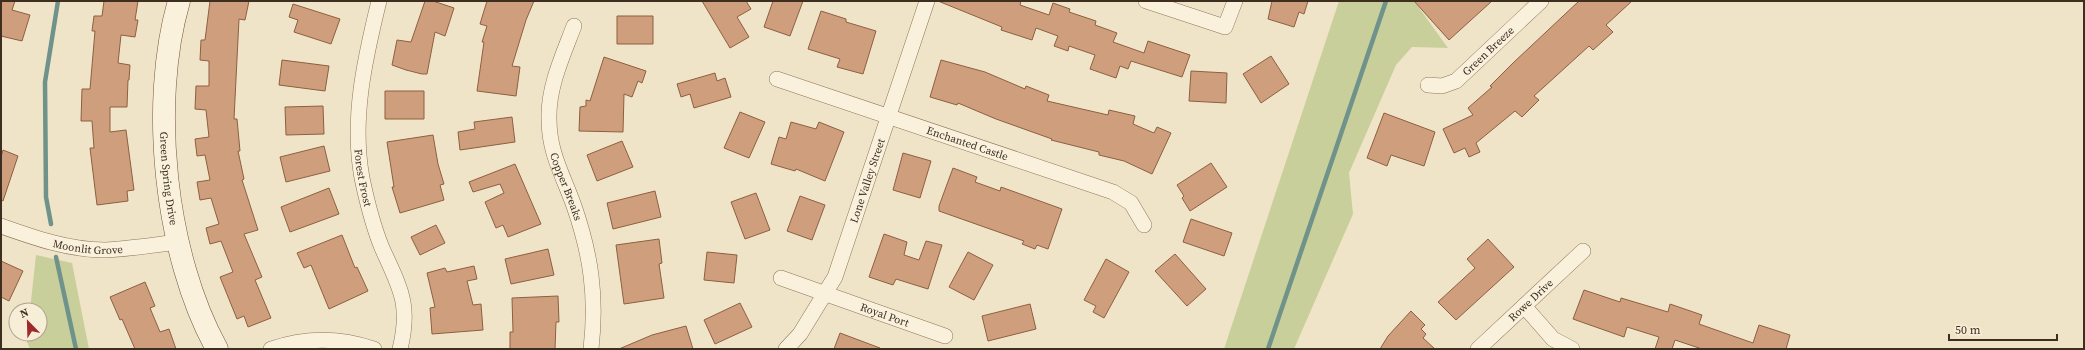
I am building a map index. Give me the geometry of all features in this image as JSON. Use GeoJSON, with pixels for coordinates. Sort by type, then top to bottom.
{"type":"FeatureCollection","features":[{"type":"Feature","properties":{"kind":"street","name":"Green Spring Drive"},"geometry":{"type":"LineString","coordinates":[[179,1],[169,56],[164,108],[166,161],[178,242],[182,259],[198,304],[218,349]]}},
{"type":"Feature","properties":{"kind":"street","name":"Forest Frost"},"geometry":{"type":"LineString","coordinates":[[379,1],[369,41],[361,90],[359,110],[359,149],[362,176],[370,213],[382,247],[396,275],[403,297],[405,330],[400,349]]}},
{"type":"Feature","properties":{"kind":"street","name":"Lone Valley Street"},"geometry":{"type":"LineString","coordinates":[[786,349],[800,334],[835,276],[927,1]]}},
{"type":"Feature","properties":{"kind":"street"},"geometry":{"type":"LineString","coordinates":[[1146,1],[1225,27],[1235,1]]}},
{"type":"Feature","properties":{"kind":"street","name":"Green Breeze"},"geometry":{"type":"LineString","coordinates":[[1428,85],[1442,86],[1456,81],[1541,1]]}},
{"type":"Feature","properties":{"kind":"street","name":"Copper Breaks"},"geometry":{"type":"LineString","coordinates":[[574,26],[558,67],[549,103],[548,119],[549,134],[556,164],[573,204],[582,232],[590,267],[594,295],[594,321],[591,349]]}},
{"type":"Feature","properties":{"kind":"street","name":"Enchanted Castle"},"geometry":{"type":"LineString","coordinates":[[777,79],[1113,192],[1131,203],[1144,225]]}},
{"type":"Feature","properties":{"kind":"street","name":"Moonlit Grove"},"geometry":{"type":"LineString","coordinates":[[1,226],[55,244],[79,248],[127,248],[178,242]]}},
{"type":"Feature","properties":{"kind":"street","name":"Rowe Drive"},"geometry":{"type":"LineString","coordinates":[[1478,349],[1583,251]]}},
{"type":"Feature","properties":{"kind":"street","name":"Royal Port"},"geometry":{"type":"LineString","coordinates":[[781,278],[945,336]]}},
{"type":"Feature","properties":{"kind":"street"},"geometry":{"type":"LineString","coordinates":[[1524,306],[1553,340],[1572,349]]}},
{"type":"Feature","properties":{"kind":"street"},"geometry":{"type":"LineString","coordinates":[[271,349],[298,341],[328,339],[342,340],[374,349]]}},
{"type":"Feature","properties":{"kind":"green space"},"geometry":{"type":"Polygon","coordinates":[[[1339,1],[1414,1],[1448,48],[1412,47],[1396,65],[1349,173],[1353,214],[1294,349],[1224,349],[1339,1]]]}},
{"type":"Feature","properties":{"kind":"green space"},"geometry":{"type":"Polygon","coordinates":[[[36,255],[72,263],[89,349],[30,349],[27,342],[48,342],[48,302],[31,302],[36,255]]]}},
{"type":"Feature","properties":{"kind":"building"},"geometry":{"type":"Polygon","coordinates":[[[1,1],[15,1],[12,10],[30,15],[22,41],[1,36],[1,1]]]}},
{"type":"Feature","properties":{"kind":"building"},"geometry":{"type":"Polygon","coordinates":[[[104,1],[138,1],[135,20],[138,20],[135,37],[121,35],[118,63],[130,65],[127,107],[110,107],[110,132],[126,130],[134,190],[127,191],[128,201],[97,205],[90,148],[94,148],[92,121],[81,121],[82,89],[90,89],[95,31],[92,31],[94,16],[102,16],[104,1]]]}},
{"type":"Feature","properties":{"kind":"building"},"geometry":{"type":"Polygon","coordinates":[[[210,1],[249,1],[245,20],[239,19],[234,119],[237,119],[240,151],[238,151],[244,179],[242,180],[258,230],[244,234],[262,277],[255,280],[271,318],[248,327],[244,316],[237,319],[220,277],[233,272],[221,241],[210,244],[206,228],[219,224],[211,198],[200,200],[197,182],[210,180],[205,155],[197,156],[195,139],[209,137],[206,110],[195,109],[196,86],[209,86],[209,61],[200,60],[201,40],[205,40],[210,1]]]}},
{"type":"Feature","properties":{"kind":"building"},"geometry":{"type":"Polygon","coordinates":[[[425,1],[433,1],[454,8],[445,36],[435,32],[427,74],[422,74],[392,65],[397,40],[411,42],[425,1]]]}},
{"type":"Feature","properties":{"kind":"building"},"geometry":{"type":"Polygon","coordinates":[[[487,1],[534,1],[526,20],[512,66],[520,67],[516,96],[477,91],[484,42],[482,42],[487,26],[480,24],[487,1]]]}},
{"type":"Feature","properties":{"kind":"building"},"geometry":{"type":"Polygon","coordinates":[[[702,1],[746,1],[751,9],[737,17],[749,37],[730,48],[702,1]]]}},
{"type":"Feature","properties":{"kind":"building"},"geometry":{"type":"Polygon","coordinates":[[[773,1],[803,1],[790,36],[764,27],[773,1]]]}},
{"type":"Feature","properties":{"kind":"building"},"geometry":{"type":"Polygon","coordinates":[[[938,1],[1021,1],[1020,5],[1049,15],[1053,3],[1070,9],[1069,12],[1096,21],[1095,25],[1117,33],[1113,42],[1144,53],[1148,41],[1190,55],[1182,77],[1131,61],[1128,69],[1120,66],[1116,78],[1090,69],[1095,55],[1069,46],[1068,51],[1054,46],[1058,36],[1036,28],[1032,40],[1001,30],[1002,27],[938,1]]]}},
{"type":"Feature","properties":{"kind":"building"},"geometry":{"type":"Polygon","coordinates":[[[1272,1],[1308,1],[1304,14],[1299,12],[1294,27],[1268,19],[1272,1]]]}},
{"type":"Feature","properties":{"kind":"building"},"geometry":{"type":"Polygon","coordinates":[[[1414,1],[1492,1],[1449,40],[1414,1]]]}},
{"type":"Feature","properties":{"kind":"building"},"geometry":{"type":"Polygon","coordinates":[[[1579,1],[1632,1],[1606,25],[1613,32],[1593,50],[1589,46],[1534,96],[1539,100],[1522,117],[1515,111],[1476,143],[1480,152],[1469,157],[1465,148],[1454,153],[1443,129],[1473,115],[1468,108],[1492,87],[1490,86],[1513,63],[1579,1]]]}},
{"type":"Feature","properties":{"kind":"building"},"geometry":{"type":"Polygon","coordinates":[[[293,4],[340,19],[331,44],[294,32],[298,20],[289,17],[293,4]]]}},
{"type":"Feature","properties":{"kind":"building"},"geometry":{"type":"Polygon","coordinates":[[[821,11],[846,19],[846,22],[876,31],[863,74],[837,67],[840,59],[808,49],[821,11]]]}},
{"type":"Feature","properties":{"kind":"building"},"geometry":{"type":"Polygon","coordinates":[[[617,16],[653,16],[653,44],[617,44],[617,16]]]}},
{"type":"Feature","properties":{"kind":"building"},"geometry":{"type":"Polygon","coordinates":[[[1271,56],[1289,84],[1261,103],[1243,74],[1271,56]]]}},
{"type":"Feature","properties":{"kind":"building"},"geometry":{"type":"Polygon","coordinates":[[[604,57],[646,71],[642,83],[638,81],[632,97],[624,94],[623,132],[579,131],[580,107],[586,106],[586,100],[590,101],[604,57]]]}},
{"type":"Feature","properties":{"kind":"building"},"geometry":{"type":"Polygon","coordinates":[[[282,60],[329,66],[325,91],[279,85],[282,60]]]}},
{"type":"Feature","properties":{"kind":"building"},"geometry":{"type":"Polygon","coordinates":[[[941,60],[985,72],[1025,89],[1026,86],[1049,95],[1047,101],[1108,115],[1109,110],[1135,116],[1133,124],[1154,133],[1157,127],[1171,133],[1152,174],[1124,161],[1099,155],[1099,152],[1051,140],[1052,139],[996,119],[958,103],[957,105],[930,97],[941,60]]]}},
{"type":"Feature","properties":{"kind":"building"},"geometry":{"type":"Polygon","coordinates":[[[1191,71],[1227,73],[1226,103],[1189,101],[1191,71]]]}},
{"type":"Feature","properties":{"kind":"building"},"geometry":{"type":"Polygon","coordinates":[[[715,73],[717,81],[725,78],[731,97],[694,108],[690,94],[681,97],[677,84],[715,73]]]}},
{"type":"Feature","properties":{"kind":"building"},"geometry":{"type":"Polygon","coordinates":[[[385,91],[424,91],[424,119],[385,119],[385,91]]]}},
{"type":"Feature","properties":{"kind":"building"},"geometry":{"type":"Polygon","coordinates":[[[323,106],[324,134],[286,135],[285,107],[323,106]]]}},
{"type":"Feature","properties":{"kind":"building"},"geometry":{"type":"Polygon","coordinates":[[[740,112],[765,122],[749,158],[724,148],[740,112]]]}},
{"type":"Feature","properties":{"kind":"building"},"geometry":{"type":"Polygon","coordinates":[[[1384,113],[1435,132],[1424,166],[1391,155],[1387,166],[1367,158],[1384,113]]]}},
{"type":"Feature","properties":{"kind":"building"},"geometry":{"type":"Polygon","coordinates":[[[512,117],[515,142],[460,150],[458,132],[475,129],[474,122],[512,117]]]}},
{"type":"Feature","properties":{"kind":"building"},"geometry":{"type":"Polygon","coordinates":[[[791,122],[816,129],[819,122],[844,132],[825,181],[796,169],[795,171],[771,164],[779,137],[786,139],[791,122]]]}},
{"type":"Feature","properties":{"kind":"building"},"geometry":{"type":"Polygon","coordinates":[[[433,135],[438,164],[444,184],[440,185],[444,200],[400,213],[392,187],[394,187],[387,142],[433,135]]]}},
{"type":"Feature","properties":{"kind":"building"},"geometry":{"type":"Polygon","coordinates":[[[622,141],[633,167],[597,181],[587,155],[622,141]]]}},
{"type":"Feature","properties":{"kind":"building"},"geometry":{"type":"Polygon","coordinates":[[[324,146],[330,171],[286,182],[280,157],[324,146]]]}},
{"type":"Feature","properties":{"kind":"building"},"geometry":{"type":"Polygon","coordinates":[[[3,150],[18,156],[3,201],[1,200],[1,157],[3,150]]]}},
{"type":"Feature","properties":{"kind":"building"},"geometry":{"type":"Polygon","coordinates":[[[903,153],[931,161],[920,198],[893,190],[903,153]]]}},
{"type":"Feature","properties":{"kind":"building"},"geometry":{"type":"Polygon","coordinates":[[[1211,163],[1227,187],[1190,211],[1182,198],[1184,196],[1177,185],[1211,163]]]}},
{"type":"Feature","properties":{"kind":"building"},"geometry":{"type":"Polygon","coordinates":[[[515,164],[541,224],[508,237],[503,225],[496,228],[485,202],[504,193],[500,184],[473,192],[469,182],[515,164]]]}},
{"type":"Feature","properties":{"kind":"building"},"geometry":{"type":"Polygon","coordinates":[[[953,168],[977,177],[975,182],[1000,191],[1001,187],[1062,209],[1048,249],[1037,245],[1035,249],[1022,244],[1024,241],[939,211],[939,206],[953,168]]]}},
{"type":"Feature","properties":{"kind":"building"},"geometry":{"type":"Polygon","coordinates":[[[329,188],[339,214],[290,232],[281,207],[329,188]]]}},
{"type":"Feature","properties":{"kind":"building"},"geometry":{"type":"Polygon","coordinates":[[[655,191],[661,217],[613,229],[607,203],[655,191]]]}},
{"type":"Feature","properties":{"kind":"building"},"geometry":{"type":"Polygon","coordinates":[[[756,193],[770,230],[745,239],[731,202],[756,193]]]}},
{"type":"Feature","properties":{"kind":"building"},"geometry":{"type":"Polygon","coordinates":[[[800,196],[825,205],[812,240],[787,231],[800,196]]]}},
{"type":"Feature","properties":{"kind":"building"},"geometry":{"type":"Polygon","coordinates":[[[1191,219],[1232,233],[1224,256],[1183,242],[1191,219]]]}},
{"type":"Feature","properties":{"kind":"building"},"geometry":{"type":"Polygon","coordinates":[[[436,225],[445,243],[420,255],[411,237],[436,225]]]}},
{"type":"Feature","properties":{"kind":"building"},"geometry":{"type":"Polygon","coordinates":[[[884,234],[907,242],[904,255],[919,260],[926,241],[942,245],[928,289],[896,279],[893,285],[869,277],[884,234]]]}},
{"type":"Feature","properties":{"kind":"building"},"geometry":{"type":"Polygon","coordinates":[[[342,235],[355,268],[357,267],[368,291],[329,309],[311,265],[304,268],[297,253],[342,235]]]}},
{"type":"Feature","properties":{"kind":"building"},"geometry":{"type":"Polygon","coordinates":[[[659,239],[662,263],[659,264],[664,298],[624,304],[616,245],[659,239]]]}},
{"type":"Feature","properties":{"kind":"building"},"geometry":{"type":"Polygon","coordinates":[[[1488,239],[1514,267],[1456,320],[1438,302],[1475,268],[1467,259],[1488,239]]]}},
{"type":"Feature","properties":{"kind":"building"},"geometry":{"type":"Polygon","coordinates":[[[548,249],[554,275],[511,284],[505,259],[548,249]]]}},
{"type":"Feature","properties":{"kind":"building"},"geometry":{"type":"Polygon","coordinates":[[[707,252],[737,255],[734,283],[704,280],[707,252]]]}},
{"type":"Feature","properties":{"kind":"building"},"geometry":{"type":"Polygon","coordinates":[[[968,252],[993,265],[974,300],[949,287],[968,252]]]}},
{"type":"Feature","properties":{"kind":"building"},"geometry":{"type":"Polygon","coordinates":[[[1175,254],[1206,289],[1187,306],[1155,271],[1175,254]]]}},
{"type":"Feature","properties":{"kind":"building"},"geometry":{"type":"Polygon","coordinates":[[[1106,259],[1129,272],[1104,318],[1093,312],[1096,306],[1084,300],[1106,259]]]}},
{"type":"Feature","properties":{"kind":"building"},"geometry":{"type":"Polygon","coordinates":[[[1,261],[23,271],[9,301],[1,297],[1,261]]]}},
{"type":"Feature","properties":{"kind":"building"},"geometry":{"type":"Polygon","coordinates":[[[474,266],[477,279],[467,281],[473,305],[481,304],[483,330],[432,334],[430,308],[435,307],[427,273],[445,268],[447,272],[474,266]]]}},
{"type":"Feature","properties":{"kind":"building"},"geometry":{"type":"Polygon","coordinates":[[[145,282],[155,306],[150,308],[160,332],[169,329],[176,349],[135,349],[122,319],[120,320],[110,297],[145,282]]]}},
{"type":"Feature","properties":{"kind":"building"},"geometry":{"type":"Polygon","coordinates":[[[1584,290],[1620,302],[1621,298],[1668,312],[1670,304],[1702,315],[1699,324],[1753,343],[1759,325],[1790,335],[1786,349],[1702,349],[1675,340],[1672,349],[1655,349],[1659,337],[1627,327],[1624,337],[1573,319],[1584,290]]]}},
{"type":"Feature","properties":{"kind":"building"},"geometry":{"type":"Polygon","coordinates":[[[558,296],[559,322],[556,322],[555,349],[510,349],[510,332],[513,332],[512,298],[558,296]]]}},
{"type":"Feature","properties":{"kind":"building"},"geometry":{"type":"Polygon","coordinates":[[[740,303],[752,327],[715,344],[704,320],[740,303]]]}},
{"type":"Feature","properties":{"kind":"building"},"geometry":{"type":"Polygon","coordinates":[[[1030,304],[1036,329],[988,341],[982,316],[1030,304]]]}},
{"type":"Feature","properties":{"kind":"building"},"geometry":{"type":"Polygon","coordinates":[[[1411,311],[1425,325],[1421,329],[1426,334],[1423,338],[1435,349],[1380,349],[1388,336],[1411,311]]]}},
{"type":"Feature","properties":{"kind":"building"},"geometry":{"type":"Polygon","coordinates":[[[686,326],[693,349],[619,349],[652,335],[686,326]]]}},
{"type":"Feature","properties":{"kind":"building"},"geometry":{"type":"Polygon","coordinates":[[[840,333],[880,348],[880,349],[834,349],[840,333]]]}},
{"type":"Feature","properties":{"kind":"waterway"},"geometry":{"type":"LineString","coordinates":[[51,224],[46,197],[45,82],[58,1]]}},
{"type":"Feature","properties":{"kind":"waterway"},"geometry":{"type":"LineString","coordinates":[[1268,349],[1386,1]]}},
{"type":"Feature","properties":{"kind":"waterway"},"geometry":{"type":"LineString","coordinates":[[56,257],[76,349]]}}]}
